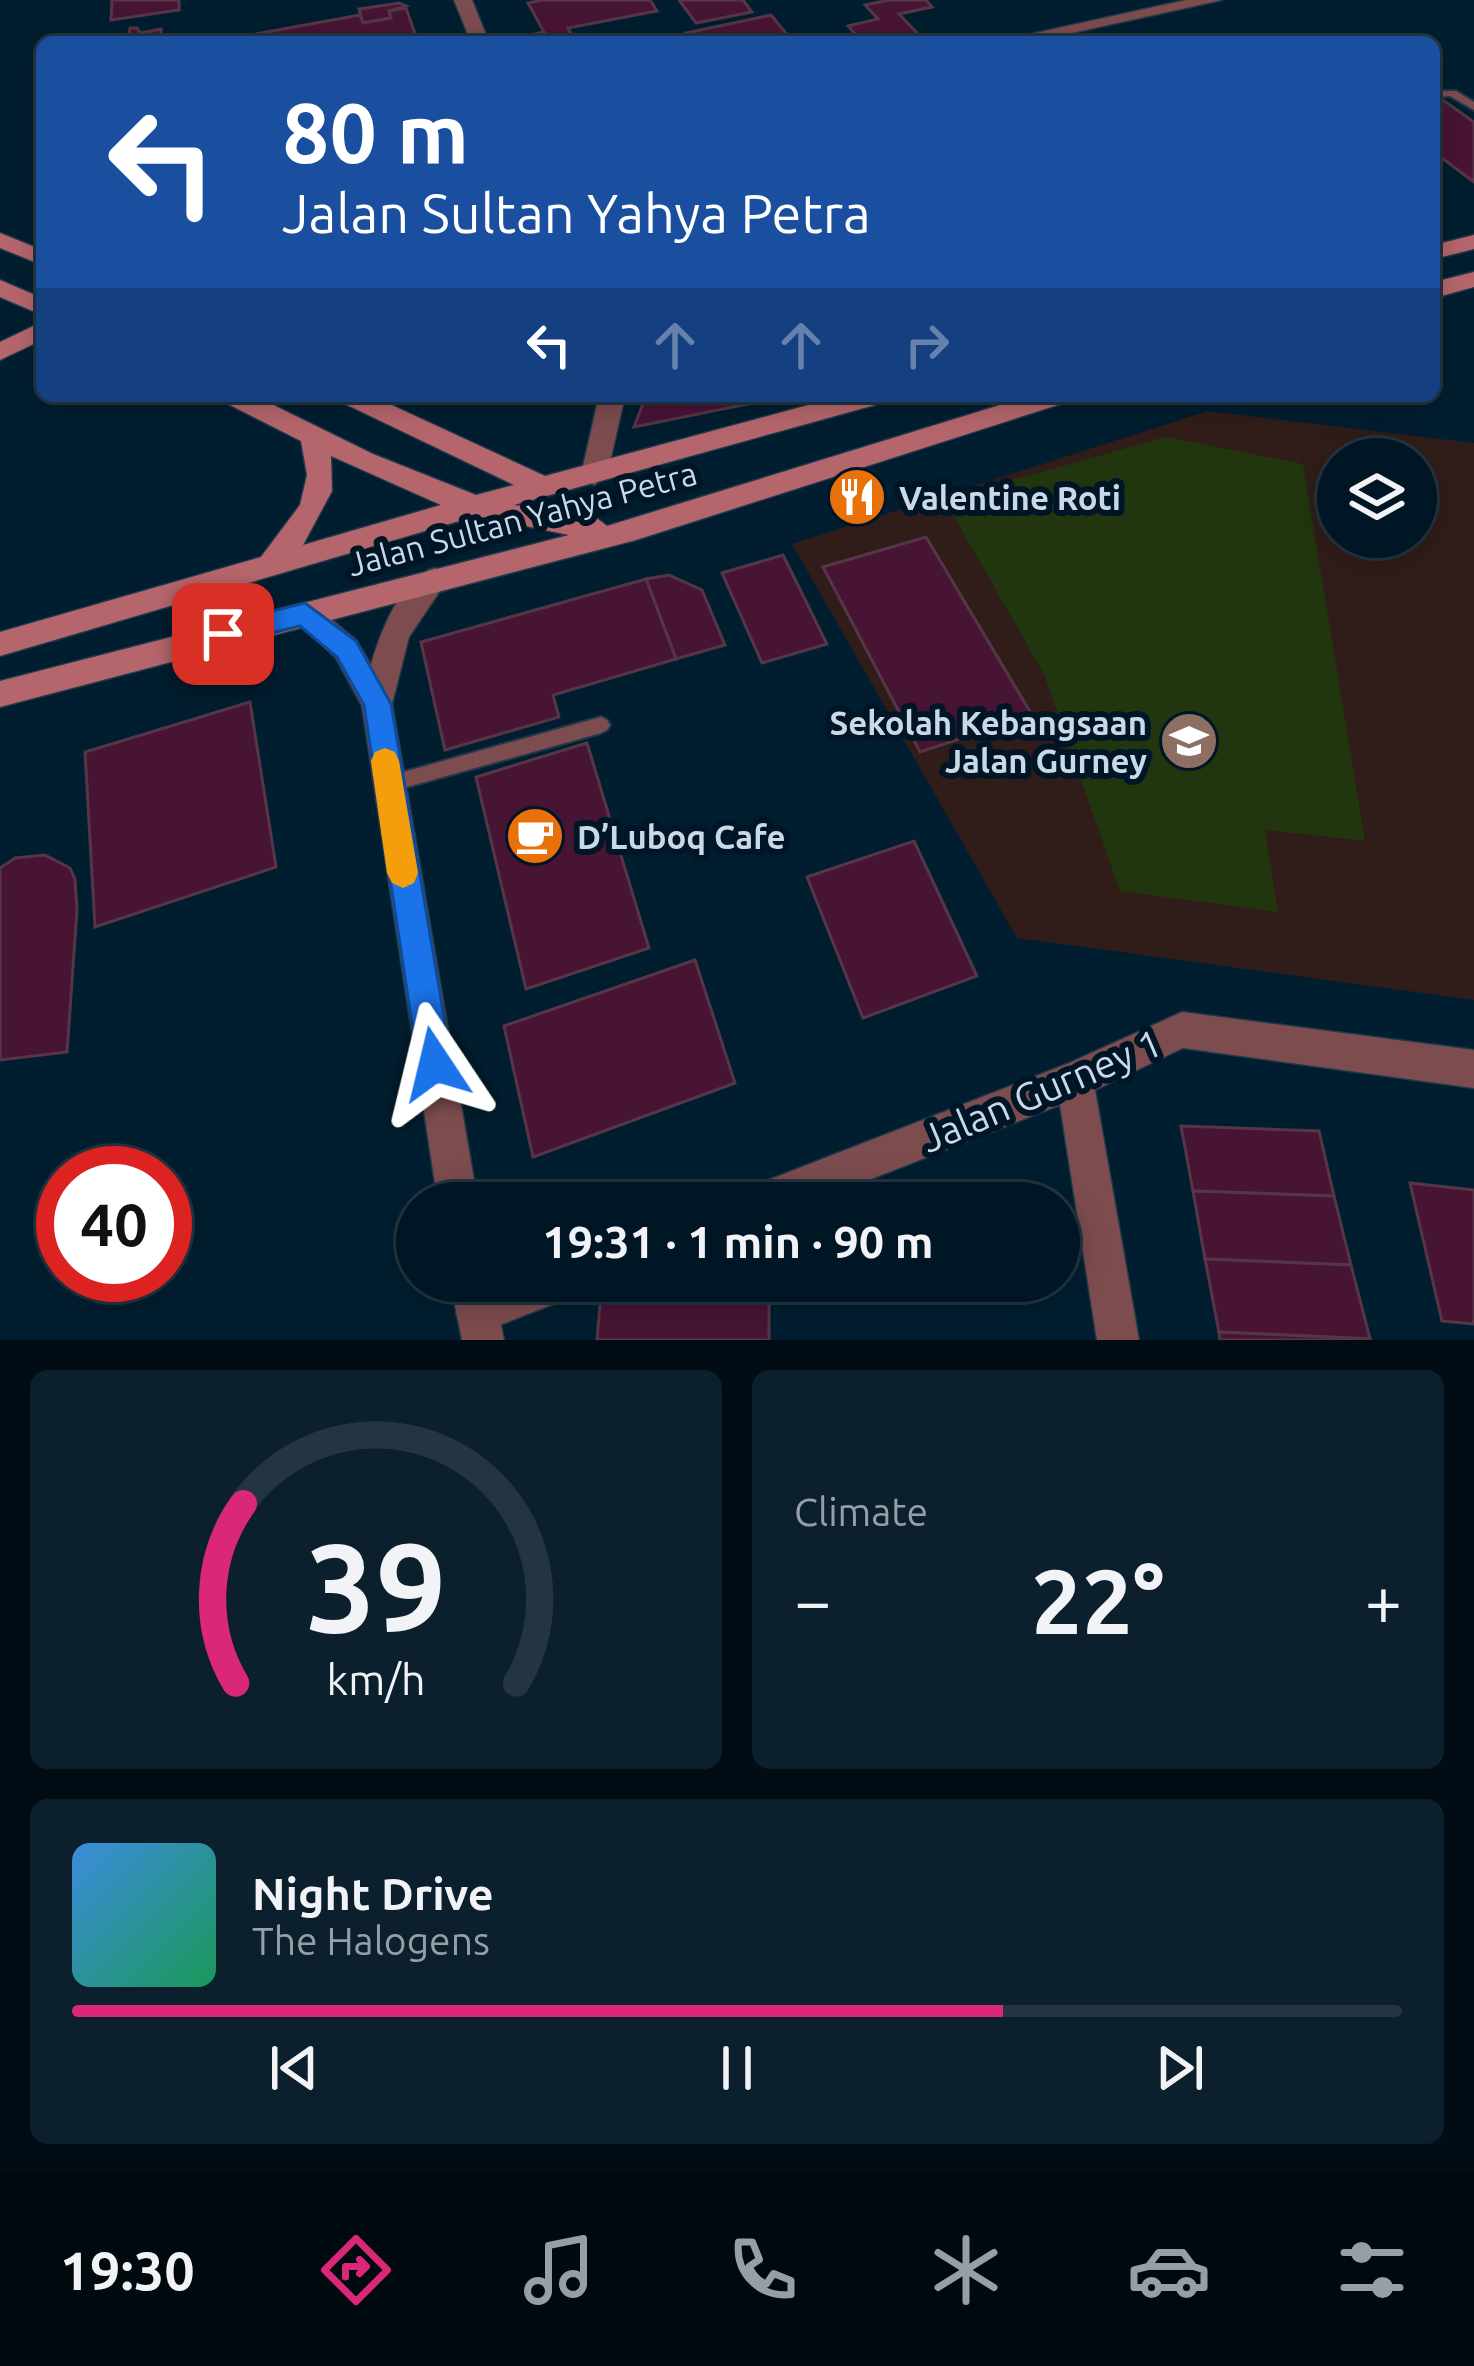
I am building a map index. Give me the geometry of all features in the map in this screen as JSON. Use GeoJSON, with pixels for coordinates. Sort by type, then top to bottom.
{"type":"FeatureCollection","features":[{"type":"Feature","properties":{"kind":"main road"},"geometry":{"type":"LineString","coordinates":[[0,228],[33,254]]}},
{"type":"Feature","properties":{"kind":"main road"},"geometry":{"type":"LineString","coordinates":[[0,240],[33,254]]}},
{"type":"Feature","properties":{"kind":"main road"},"geometry":{"type":"LineString","coordinates":[[1440,246],[1474,242]]}},
{"type":"Feature","properties":{"kind":"main road"},"geometry":{"type":"LineString","coordinates":[[1440,288],[1474,279]]}},
{"type":"Feature","properties":{"kind":"main road"},"geometry":{"type":"LineString","coordinates":[[0,288],[36,304]]}},
{"type":"Feature","properties":{"kind":"main road"},"geometry":{"type":"LineString","coordinates":[[0,352],[36,332]]}},
{"type":"Feature","properties":{"kind":"main road"},"geometry":{"type":"LineString","coordinates":[[245,402],[471,507],[552,526],[636,529]]}},
{"type":"Feature","properties":{"kind":"main road"},"geometry":{"type":"LineString","coordinates":[[363,402],[545,488]]}},
{"type":"Feature","properties":{"kind":"main road","name":"Jalan Sultan Yahya Petra"},"geometry":{"type":"LineString","coordinates":[[0,644],[854,402]]}},
{"type":"Feature","properties":{"kind":"main road","name":"Jalan Sultan Yahya Petra"},"geometry":{"type":"LineString","coordinates":[[0,694],[636,529],[1039,402]]}},
{"type":"Feature","properties":{"kind":"main road"},"geometry":{"type":"LineString","coordinates":[[270,566],[319,495],[324,470],[312,434]]}},
{"type":"Feature","properties":{"kind":"main road"},"geometry":{"type":"LineString","coordinates":[[0,711],[40,683]]}},
{"type":"Feature","properties":{"kind":"street"},"geometry":{"type":"LineString","coordinates":[[463,0],[478,36]]}},
{"type":"Feature","properties":{"kind":"street"},"geometry":{"type":"LineString","coordinates":[[1027,36],[1145,6],[1213,0]]}},
{"type":"Feature","properties":{"kind":"street"},"geometry":{"type":"LineString","coordinates":[[594,475],[611,402]]}},
{"type":"Feature","properties":{"kind":"street"},"geometry":{"type":"LineString","coordinates":[[434,579],[403,613],[388,644],[377,704],[454,1182]]}},
{"type":"Feature","properties":{"kind":"street"},"geometry":{"type":"LineString","coordinates":[[305,614],[346,649],[377,704]]}},
{"type":"Feature","properties":{"kind":"street","name":"Jalan Gurney 1"},"geometry":{"type":"LineString","coordinates":[[813,1182],[1075,1080],[1182,1030],[1474,1069]]}},
{"type":"Feature","properties":{"kind":"street"},"geometry":{"type":"LineString","coordinates":[[1075,1080],[1118,1340]]}},
{"type":"Feature","properties":{"kind":"lane"},"geometry":{"type":"LineString","coordinates":[[1440,94],[1452,93],[1474,107]]}},
{"type":"Feature","properties":{"kind":"lane"},"geometry":{"type":"LineString","coordinates":[[388,784],[602,725]]}},
{"type":"Feature","properties":{"kind":"shaded area","name":"Sekolah Kebangsaan Jalan Gurney"},"geometry":{"type":"Polygon","coordinates":[[[1208,411],[1432,438],[1317,438],[1317,558],[1437,558],[1437,439],[1474,443],[1474,1000],[1017,938],[792,544],[1208,411]]]}},
{"type":"Feature","properties":{"kind":"green space"},"geometry":{"type":"Polygon","coordinates":[[[1166,437],[1303,464],[1365,841],[1265,830],[1278,912],[1120,891],[1044,674],[944,499],[1166,437]]]}},
{"type":"Feature","properties":{"kind":"building"},"geometry":{"type":"Polygon","coordinates":[[[112,0],[179,0],[179,10],[111,20],[112,0]]]}},
{"type":"Feature","properties":{"kind":"building"},"geometry":{"type":"Polygon","coordinates":[[[650,0],[657,11],[568,28],[573,36],[530,36],[544,32],[528,3],[650,0]]]}},
{"type":"Feature","properties":{"kind":"building"},"geometry":{"type":"Polygon","coordinates":[[[679,0],[743,0],[752,12],[696,23],[679,0]]]}},
{"type":"Feature","properties":{"kind":"building"},"geometry":{"type":"Polygon","coordinates":[[[926,0],[932,7],[899,14],[920,36],[857,36],[848,26],[878,19],[865,5],[926,0]]]}},
{"type":"Feature","properties":{"kind":"building"},"geometry":{"type":"Polygon","coordinates":[[[406,6],[389,11],[391,18],[363,23],[359,9],[406,6]]]}},
{"type":"Feature","properties":{"kind":"building"},"geometry":{"type":"Polygon","coordinates":[[[406,8],[416,36],[245,36],[360,15],[363,23],[391,18],[389,11],[406,8]]]}},
{"type":"Feature","properties":{"kind":"building"},"geometry":{"type":"Polygon","coordinates":[[[771,15],[788,36],[688,36],[686,33],[771,15]]]}},
{"type":"Feature","properties":{"kind":"building"},"geometry":{"type":"Polygon","coordinates":[[[130,28],[140,33],[161,29],[162,36],[128,36],[130,28]]]}},
{"type":"Feature","properties":{"kind":"building"},"geometry":{"type":"Polygon","coordinates":[[[1440,98],[1474,122],[1474,182],[1440,156],[1440,98]]]}},
{"type":"Feature","properties":{"kind":"building"},"geometry":{"type":"Polygon","coordinates":[[[644,402],[758,402],[634,427],[644,402]]]}},
{"type":"Feature","properties":{"kind":"building"},"geometry":{"type":"Polygon","coordinates":[[[926,537],[1032,715],[920,752],[823,567],[926,537]]]}},
{"type":"Feature","properties":{"kind":"building"},"geometry":{"type":"Polygon","coordinates":[[[783,555],[827,644],[762,663],[722,573],[783,555]]]}},
{"type":"Feature","properties":{"kind":"building"},"geometry":{"type":"Polygon","coordinates":[[[669,575],[702,590],[725,645],[676,659],[646,579],[669,575]]]}},
{"type":"Feature","properties":{"kind":"building"},"geometry":{"type":"Polygon","coordinates":[[[646,579],[676,659],[553,695],[559,717],[445,750],[421,642],[646,579]]]}},
{"type":"Feature","properties":{"kind":"building"},"geometry":{"type":"Polygon","coordinates":[[[250,702],[276,867],[95,927],[85,752],[250,702]]]}},
{"type":"Feature","properties":{"kind":"building"},"geometry":{"type":"Polygon","coordinates":[[[587,743],[649,948],[526,989],[476,777],[587,743]]]}},
{"type":"Feature","properties":{"kind":"building"},"geometry":{"type":"Polygon","coordinates":[[[914,841],[977,976],[863,1018],[807,877],[914,841]]]}},
{"type":"Feature","properties":{"kind":"building"},"geometry":{"type":"Polygon","coordinates":[[[45,855],[70,868],[75,879],[67,1052],[0,1060],[0,868],[15,858],[45,855]]]}},
{"type":"Feature","properties":{"kind":"building"},"geometry":{"type":"Polygon","coordinates":[[[695,960],[735,1083],[533,1157],[504,1026],[695,960]]]}},
{"type":"Feature","properties":{"kind":"building"},"geometry":{"type":"Polygon","coordinates":[[[1181,1126],[1319,1131],[1334,1196],[1193,1191],[1181,1126]]]}},
{"type":"Feature","properties":{"kind":"building"},"geometry":{"type":"Polygon","coordinates":[[[1410,1183],[1474,1190],[1474,1324],[1442,1321],[1410,1183]]]}},
{"type":"Feature","properties":{"kind":"building"},"geometry":{"type":"Polygon","coordinates":[[[1193,1191],[1334,1196],[1351,1265],[1205,1259],[1193,1191]]]}},
{"type":"Feature","properties":{"kind":"building"},"geometry":{"type":"Polygon","coordinates":[[[1205,1259],[1351,1265],[1370,1339],[1219,1332],[1205,1259]]]}},
{"type":"Feature","properties":{"kind":"building"},"geometry":{"type":"Polygon","coordinates":[[[600,1302],[769,1302],[769,1340],[597,1340],[600,1302]]]}},
{"type":"Feature","properties":{"kind":"building"},"geometry":{"type":"Polygon","coordinates":[[[1219,1332],[1370,1339],[1370,1340],[1220,1340],[1219,1332]]]}},
{"type":"Feature","properties":{"kind":"slow traffic"},"geometry":{"type":"LineString","coordinates":[[385,761],[403,873]]}},
{"type":"Feature","properties":{"kind":"place","name":"Valentine Roti"},"geometry":{"type":"Point","coordinates":[857,497]}},
{"type":"Feature","properties":{"kind":"place","name":"Sekolah Kebangsaan Jalan Gurney"},"geometry":{"type":"Point","coordinates":[1189,741]}},
{"type":"Feature","properties":{"kind":"place","name":"D’Luboq Cafe"},"geometry":{"type":"Point","coordinates":[535,836]}},
{"type":"Feature","properties":{"kind":"route"},"geometry":{"type":"LineString","coordinates":[[223,634],[305,614],[346,649],[377,704],[435,1064]]}}]}
